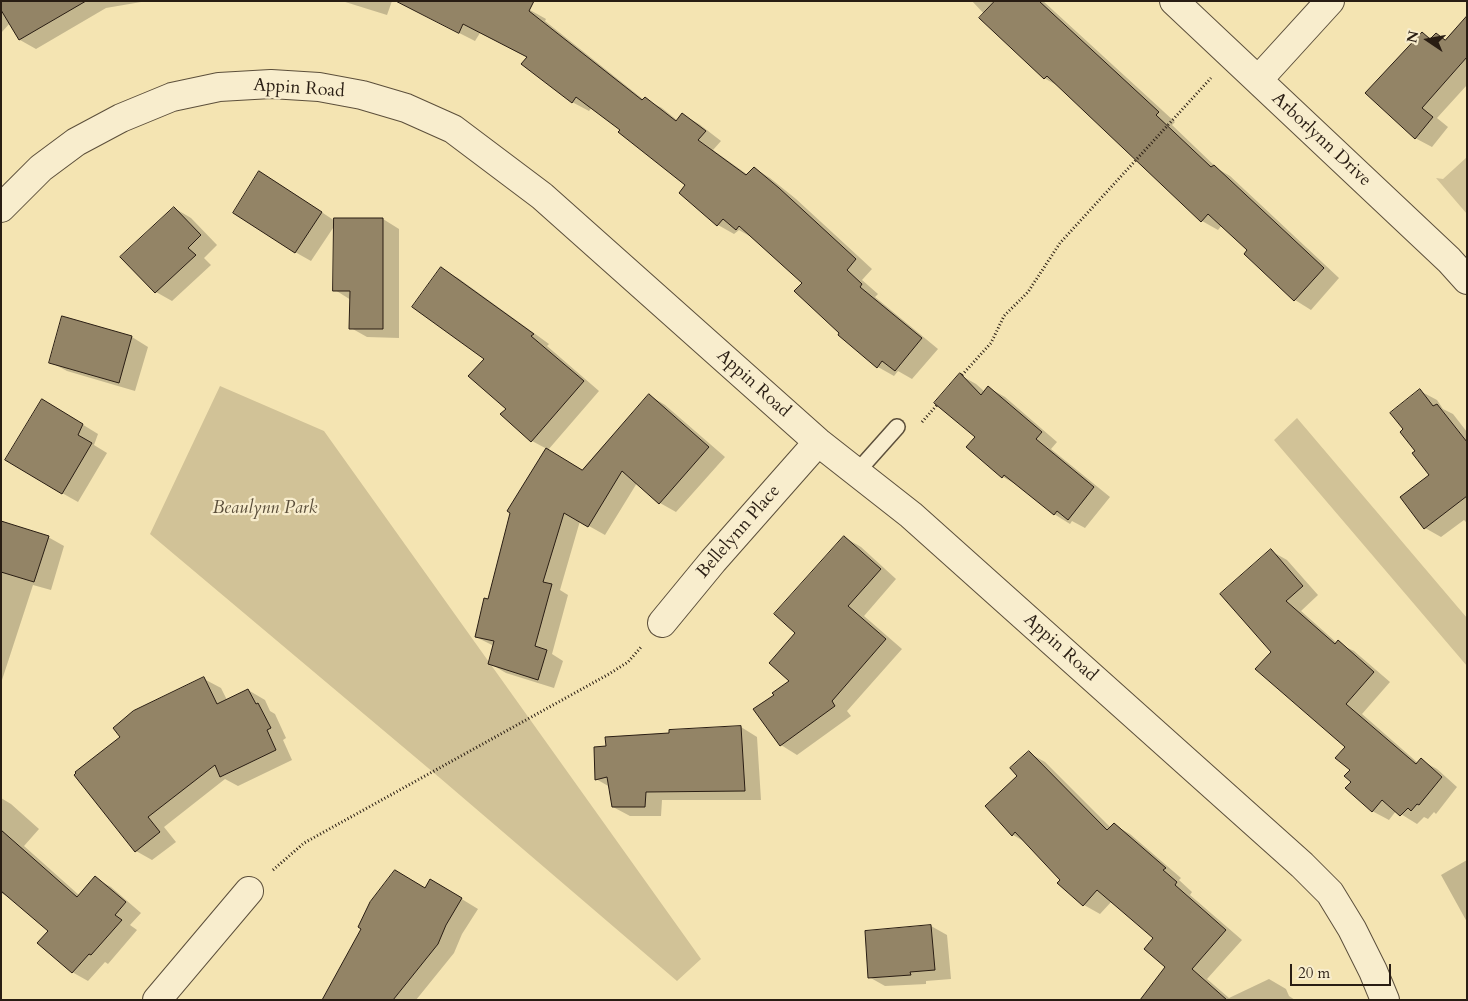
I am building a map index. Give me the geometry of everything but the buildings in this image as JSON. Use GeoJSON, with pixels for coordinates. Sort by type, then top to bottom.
{"type":"FeatureCollection","features":[{"type":"Feature","properties":{"kind":"street","name":"Arborlynn Drive"},"geometry":{"type":"LineString","coordinates":[[1174,1],[1449,260],[1467,280]]}},
{"type":"Feature","properties":{"kind":"street"},"geometry":{"type":"LineString","coordinates":[[1258,80],[1330,1]]}},
{"type":"Feature","properties":{"kind":"street","name":"Appin Road"},"geometry":{"type":"LineString","coordinates":[[1,208],[42,168],[76,142],[121,118],[172,97],[219,87],[271,84],[320,87],[362,95],[406,108],[453,129],[542,196],[818,442],[911,515],[1189,763],[1330,893],[1352,929],[1385,1000]]}},
{"type":"Feature","properties":{"kind":"street","name":"Bellelynn Place"},"geometry":{"type":"LineString","coordinates":[[662,623],[713,561],[818,442]]}},
{"type":"Feature","properties":{"kind":"street"},"geometry":{"type":"LineString","coordinates":[[157,1000],[249,891]]}},
{"type":"Feature","properties":{"kind":"lane"},"geometry":{"type":"LineString","coordinates":[[856,473],[897,428]]}},
{"type":"Feature","properties":{"kind":"path"},"geometry":{"type":"LineString","coordinates":[[962,376],[991,343],[1004,316],[1028,292],[1060,243],[1231,55]]}},
{"type":"Feature","properties":{"kind":"path"},"geometry":{"type":"LineString","coordinates":[[249,891],[304,843],[622,666],[628,662],[662,623]]}},
{"type":"Feature","properties":{"kind":"green space"},"geometry":{"type":"Polygon","coordinates":[[[1467,157],[1467,214],[1436,178],[1443,179],[1467,157]]]}},
{"type":"Feature","properties":{"kind":"green space","name":"Beaulynn Park"},"geometry":{"type":"Polygon","coordinates":[[[220,386],[324,431],[701,959],[677,981],[440,778],[150,534],[220,386]]]}},
{"type":"Feature","properties":{"kind":"green space"},"geometry":{"type":"Polygon","coordinates":[[[1297,418],[1467,618],[1467,666],[1274,440],[1297,418]]]}}]}
